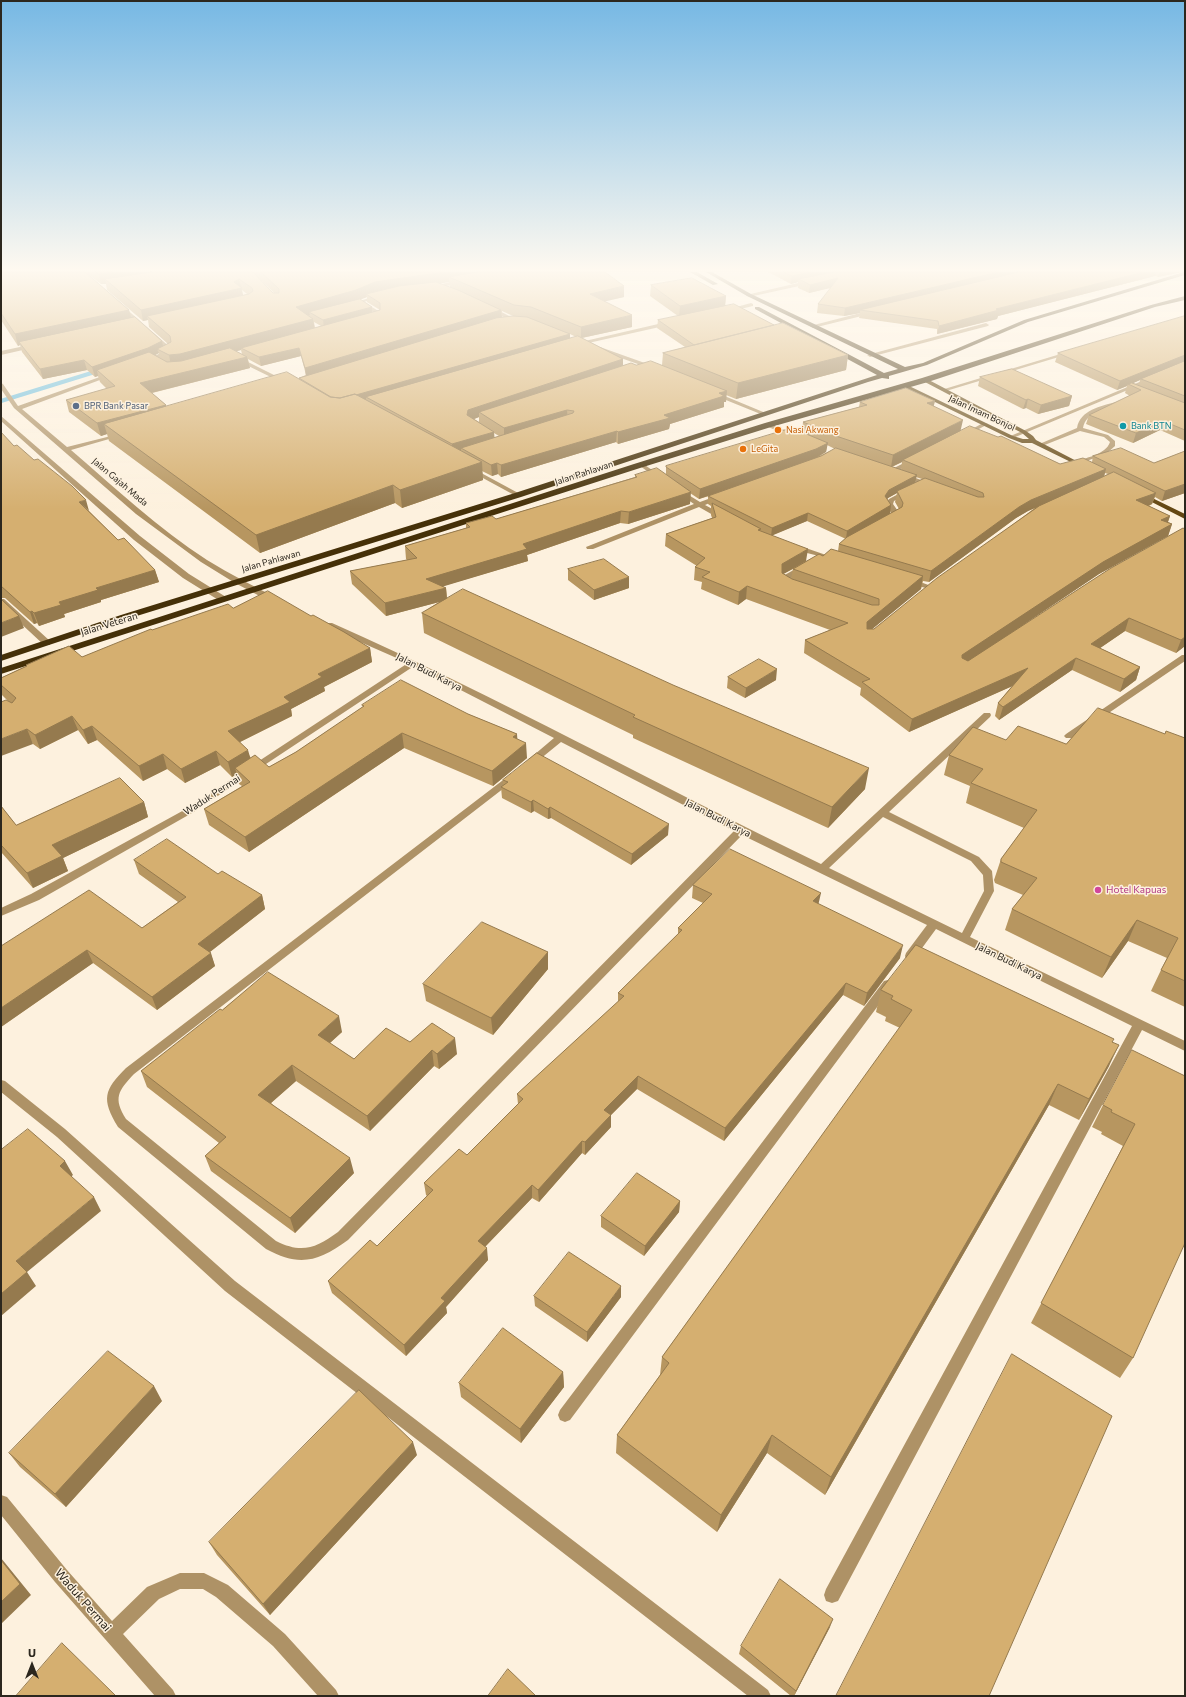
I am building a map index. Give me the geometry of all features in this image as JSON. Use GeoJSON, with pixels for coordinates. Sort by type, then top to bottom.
{"type":"FeatureCollection","features":[{"type":"Feature","properties":{"kind":"highway"},"geometry":{"type":"LineString","coordinates":[[835,351],[903,386]]}},
{"type":"Feature","properties":{"kind":"highway"},"geometry":{"type":"LineString","coordinates":[[863,351],[925,380]]}},
{"type":"Feature","properties":{"kind":"highway","name":"Jalan Pahlawan"},"geometry":{"type":"LineString","coordinates":[[209,590],[518,495],[883,375],[925,364],[955,351]]}},
{"type":"Feature","properties":{"kind":"highway","name":"Jalan Pahlawan"},"geometry":{"type":"LineString","coordinates":[[223,599],[768,425],[925,380],[1014,351]]}},
{"type":"Feature","properties":{"kind":"highway","name":"Jalan Veteran"},"geometry":{"type":"LineString","coordinates":[[1,658],[209,590]]}},
{"type":"Feature","properties":{"kind":"highway","name":"Jalan Veteran"},"geometry":{"type":"LineString","coordinates":[[1,671],[223,599]]}},
{"type":"Feature","properties":{"kind":"main road","name":"Jalan Imam Bonjol"},"geometry":{"type":"LineString","coordinates":[[925,380],[1024,432],[1031,436],[1036,443]]}},
{"type":"Feature","properties":{"kind":"main road","name":"Jalan Imam Bonjol"},"geometry":{"type":"LineString","coordinates":[[903,386],[1011,437],[1022,441],[1036,443],[1090,470]]}},
{"type":"Feature","properties":{"kind":"main road"},"geometry":{"type":"LineString","coordinates":[[1138,493],[1185,517]]}},
{"type":"Feature","properties":{"kind":"street"},"geometry":{"type":"LineString","coordinates":[[140,365],[154,360],[170,351]]}},
{"type":"Feature","properties":{"kind":"street"},"geometry":{"type":"LineString","coordinates":[[606,351],[648,366],[658,367]]}},
{"type":"Feature","properties":{"kind":"street"},"geometry":{"type":"LineString","coordinates":[[870,355],[885,351]]}},
{"type":"Feature","properties":{"kind":"street"},"geometry":{"type":"LineString","coordinates":[[944,390],[1073,352]]}},
{"type":"Feature","properties":{"kind":"street"},"geometry":{"type":"LineString","coordinates":[[226,358],[240,354]]}},
{"type":"Feature","properties":{"kind":"street"},"geometry":{"type":"LineString","coordinates":[[233,356],[291,385],[283,387]]}},
{"type":"Feature","properties":{"kind":"street"},"geometry":{"type":"LineString","coordinates":[[154,360],[160,364]]}},
{"type":"Feature","properties":{"kind":"street"},"geometry":{"type":"LineString","coordinates":[[630,370],[648,366]]}},
{"type":"Feature","properties":{"kind":"street"},"geometry":{"type":"LineString","coordinates":[[17,407],[119,372]]}},
{"type":"Feature","properties":{"kind":"street"},"geometry":{"type":"LineString","coordinates":[[1011,437],[1157,376]]}},
{"type":"Feature","properties":{"kind":"street","name":"Jalan Gajah Mada"},"geometry":{"type":"LineString","coordinates":[[1,385],[17,407],[159,529],[252,590]]}},
{"type":"Feature","properties":{"kind":"street"},"geometry":{"type":"LineString","coordinates":[[1128,388],[1136,391]]}},
{"type":"Feature","properties":{"kind":"street"},"geometry":{"type":"LineString","coordinates":[[708,390],[765,414]]}},
{"type":"Feature","properties":{"kind":"street"},"geometry":{"type":"LineString","coordinates":[[1080,429],[1080,423],[1088,414],[1116,404]]}},
{"type":"Feature","properties":{"kind":"street"},"geometry":{"type":"LineString","coordinates":[[2,421],[137,538],[186,576],[223,599]]}},
{"type":"Feature","properties":{"kind":"street"},"geometry":{"type":"LineString","coordinates":[[957,438],[985,424]]}},
{"type":"Feature","properties":{"kind":"street"},"geometry":{"type":"LineString","coordinates":[[768,425],[803,440]]}},
{"type":"Feature","properties":{"kind":"street"},"geometry":{"type":"LineString","coordinates":[[1036,443],[1080,429],[1106,436],[1111,439],[1114,444],[1105,452],[1076,463]]}},
{"type":"Feature","properties":{"kind":"street"},"geometry":{"type":"LineString","coordinates":[[66,450],[128,432]]}},
{"type":"Feature","properties":{"kind":"street"},"geometry":{"type":"LineString","coordinates":[[883,523],[896,515],[889,504],[891,500],[921,485],[924,485],[887,470],[923,455]]}},
{"type":"Feature","properties":{"kind":"street"},"geometry":{"type":"LineString","coordinates":[[642,465],[698,504],[732,522]]}},
{"type":"Feature","properties":{"kind":"street"},"geometry":{"type":"LineString","coordinates":[[465,466],[518,495]]}},
{"type":"Feature","properties":{"kind":"street"},"geometry":{"type":"LineString","coordinates":[[590,547],[698,504],[728,494]]}},
{"type":"Feature","properties":{"kind":"street"},"geometry":{"type":"LineString","coordinates":[[789,545],[830,555],[784,579],[784,582],[794,588]]}},
{"type":"Feature","properties":{"kind":"street"},"geometry":{"type":"LineString","coordinates":[[900,578],[930,587]]}},
{"type":"Feature","properties":{"kind":"street"},"geometry":{"type":"LineString","coordinates":[[252,590],[281,603]]}},
{"type":"Feature","properties":{"kind":"street"},"geometry":{"type":"LineString","coordinates":[[1,601],[47,643]]}},
{"type":"Feature","properties":{"kind":"street","name":"Jalan Budi Karya"},"geometry":{"type":"LineString","coordinates":[[323,622],[414,663],[741,830],[1185,1046]]}},
{"type":"Feature","properties":{"kind":"street"},"geometry":{"type":"LineString","coordinates":[[1069,736],[1185,656]]}},
{"type":"Feature","properties":{"kind":"street","name":"Waduk Permai"},"geometry":{"type":"LineString","coordinates":[[2,912],[35,897],[189,811],[414,663]]}},
{"type":"Feature","properties":{"kind":"street"},"geometry":{"type":"LineString","coordinates":[[822,869],[987,715]]}},
{"type":"Feature","properties":{"kind":"street"},"geometry":{"type":"LineString","coordinates":[[560,738],[489,796],[130,1071],[113,1091],[111,1105],[122,1123],[271,1245],[282,1252],[304,1255],[314,1253],[329,1247],[343,1236],[741,830]]}},
{"type":"Feature","properties":{"kind":"street"},"geometry":{"type":"LineString","coordinates":[[883,813],[975,859],[988,874],[989,891],[964,938]]}},
{"type":"Feature","properties":{"kind":"street"},"geometry":{"type":"LineString","coordinates":[[565,1414],[934,924]]}},
{"type":"Feature","properties":{"kind":"street"},"geometry":{"type":"LineString","coordinates":[[832,1595],[1139,1024]]}},
{"type":"Feature","properties":{"kind":"street"},"geometry":{"type":"LineString","coordinates":[[1,1085],[61,1132],[230,1286],[762,1696]]}},
{"type":"Feature","properties":{"kind":"street","name":"Waduk Permai"},"geometry":{"type":"LineString","coordinates":[[1,1503],[167,1696]]}},
{"type":"Feature","properties":{"kind":"street"},"geometry":{"type":"LineString","coordinates":[[112,1633],[153,1593],[180,1581],[204,1581],[222,1591],[279,1640],[330,1696]]}},
{"type":"Feature","properties":{"kind":"building"},"geometry":{"type":"Polygon","coordinates":[[[26,351],[139,351],[92,367],[84,360],[40,369],[26,351]]]}},
{"type":"Feature","properties":{"kind":"building"},"geometry":{"type":"Polygon","coordinates":[[[161,351],[191,351],[180,354],[169,355],[161,351]]]}},
{"type":"Feature","properties":{"kind":"building"},"geometry":{"type":"Polygon","coordinates":[[[218,351],[236,351],[247,357],[140,383],[166,405],[97,423],[66,400],[115,386],[97,370],[149,352],[167,362],[181,361],[218,351]]]}},
{"type":"Feature","properties":{"kind":"building"},"geometry":{"type":"Polygon","coordinates":[[[247,351],[285,351],[259,357],[247,351]]]}},
{"type":"Feature","properties":{"kind":"building"},"geometry":{"type":"Polygon","coordinates":[[[300,351],[362,351],[305,368],[300,351]]]}},
{"type":"Feature","properties":{"kind":"building"},"geometry":{"type":"Polygon","coordinates":[[[387,351],[510,351],[356,395],[340,398],[331,397],[299,378],[387,351]]]}},
{"type":"Feature","properties":{"kind":"building"},"geometry":{"type":"Polygon","coordinates":[[[525,351],[608,351],[623,359],[468,410],[467,415],[494,432],[452,444],[366,397],[525,351]]]}},
{"type":"Feature","properties":{"kind":"building"},"geometry":{"type":"Polygon","coordinates":[[[670,351],[840,351],[848,355],[738,383],[663,353],[670,351]]]}},
{"type":"Feature","properties":{"kind":"building"},"geometry":{"type":"Polygon","coordinates":[[[1064,351],[1185,351],[1185,355],[1120,381],[1058,353],[1064,351]]]}},
{"type":"Feature","properties":{"kind":"building"},"geometry":{"type":"Polygon","coordinates":[[[651,361],[727,391],[719,393],[724,396],[664,415],[670,418],[618,432],[617,431],[501,465],[497,463],[491,465],[461,448],[573,413],[574,411],[567,410],[504,428],[479,412],[631,363],[636,365],[651,361]]]}},
{"type":"Feature","properties":{"kind":"building"},"geometry":{"type":"Polygon","coordinates":[[[1185,361],[1185,396],[1141,379],[1185,361]]]}},
{"type":"Feature","properties":{"kind":"building"},"geometry":{"type":"Polygon","coordinates":[[[1012,369],[1072,396],[1041,405],[1028,399],[1026,400],[980,377],[1012,369]]]}},
{"type":"Feature","properties":{"kind":"building"},"geometry":{"type":"Polygon","coordinates":[[[287,372],[330,397],[340,398],[355,394],[482,462],[400,490],[393,485],[256,535],[104,424],[287,372]]]}},
{"type":"Feature","properties":{"kind":"building"},"geometry":{"type":"Polygon","coordinates":[[[1132,383],[1185,403],[1185,430],[1163,421],[1136,433],[1089,415],[1141,390],[1128,384],[1132,383]]]}},
{"type":"Feature","properties":{"kind":"building"},"geometry":{"type":"Polygon","coordinates":[[[906,388],[935,401],[927,403],[963,420],[893,455],[839,437],[803,422],[867,405],[860,402],[906,388]]]}},
{"type":"Feature","properties":{"kind":"building"},"geometry":{"type":"Polygon","coordinates":[[[970,426],[998,437],[1001,436],[1060,464],[1083,458],[1106,469],[1031,500],[1019,507],[931,571],[839,544],[847,537],[902,507],[903,503],[897,491],[925,478],[978,497],[984,497],[983,493],[903,460],[970,426]]]}},
{"type":"Feature","properties":{"kind":"building"},"geometry":{"type":"Polygon","coordinates":[[[792,428],[828,443],[816,449],[700,489],[666,467],[666,466],[792,428]]]}},
{"type":"Feature","properties":{"kind":"building"},"geometry":{"type":"Polygon","coordinates":[[[1,432],[14,446],[17,445],[34,460],[38,459],[72,486],[86,500],[79,502],[118,540],[124,538],[155,570],[96,588],[98,590],[59,602],[61,605],[34,613],[32,611],[30,612],[1,586],[1,432]]]}},
{"type":"Feature","properties":{"kind":"building"},"geometry":{"type":"Polygon","coordinates":[[[836,448],[917,475],[889,490],[885,496],[891,505],[847,531],[808,513],[772,528],[708,496],[821,456],[836,448]]]}},
{"type":"Feature","properties":{"kind":"building"},"geometry":{"type":"Polygon","coordinates":[[[1121,448],[1154,463],[1185,451],[1185,484],[1165,491],[1093,456],[1121,448]]]}},
{"type":"Feature","properties":{"kind":"building"},"geometry":{"type":"Polygon","coordinates":[[[657,468],[691,492],[629,512],[621,511],[523,544],[527,549],[426,579],[446,588],[385,603],[350,571],[417,558],[405,546],[470,527],[466,523],[492,516],[496,519],[637,477],[635,475],[657,468]]]}},
{"type":"Feature","properties":{"kind":"building"},"geometry":{"type":"Polygon","coordinates":[[[1114,472],[1156,493],[1136,500],[1170,516],[1161,520],[1172,524],[1103,562],[962,655],[962,658],[968,661],[1111,568],[1183,528],[1185,529],[1185,637],[1181,640],[1129,618],[1091,644],[1140,667],[1124,679],[1076,658],[1003,707],[998,703],[1028,668],[912,719],[862,682],[870,679],[805,640],[848,623],[747,586],[739,592],[702,577],[710,572],[695,567],[705,558],[666,534],[716,517],[712,503],[761,529],[758,530],[808,549],[782,564],[782,573],[792,579],[872,605],[879,605],[879,599],[793,569],[819,554],[823,556],[831,549],[923,576],[867,622],[867,629],[874,629],[937,578],[1039,506],[1114,472]]]}},
{"type":"Feature","properties":{"kind":"building"},"geometry":{"type":"Polygon","coordinates":[[[604,559],[629,577],[594,590],[568,569],[604,559]]]}},
{"type":"Feature","properties":{"kind":"building"},"geometry":{"type":"Polygon","coordinates":[[[463,589],[673,685],[869,768],[832,807],[633,717],[635,715],[422,613],[463,589]]]}},
{"type":"Feature","properties":{"kind":"building"},"geometry":{"type":"Polygon","coordinates":[[[268,591],[311,616],[313,615],[344,632],[370,648],[318,674],[322,677],[284,697],[290,702],[228,731],[248,750],[228,762],[216,751],[181,769],[163,754],[139,766],[92,726],[83,730],[72,716],[35,735],[27,729],[1,739],[1,702],[6,700],[12,703],[16,698],[1,685],[1,678],[69,646],[82,657],[151,629],[152,630],[228,604],[233,608],[268,591]]]}},
{"type":"Feature","properties":{"kind":"building"},"geometry":{"type":"Polygon","coordinates":[[[1,599],[19,616],[1,623],[1,599]]]}},
{"type":"Feature","properties":{"kind":"building"},"geometry":{"type":"Polygon","coordinates":[[[759,659],[777,669],[746,688],[728,677],[759,659]]]}},
{"type":"Feature","properties":{"kind":"building"},"geometry":{"type":"Polygon","coordinates":[[[401,680],[468,714],[517,734],[513,737],[526,743],[492,771],[402,733],[245,837],[204,809],[250,782],[235,768],[255,755],[269,767],[296,752],[364,706],[362,705],[401,680]]]}},
{"type":"Feature","properties":{"kind":"building"},"geometry":{"type":"Polygon","coordinates":[[[1098,708],[1165,734],[1166,731],[1185,738],[1185,981],[1161,970],[1178,938],[1137,920],[1111,957],[1012,909],[1037,878],[1001,862],[1001,859],[1037,810],[971,783],[983,769],[949,755],[973,727],[1006,740],[1018,726],[1066,744],[1098,708]]]}},
{"type":"Feature","properties":{"kind":"building"},"geometry":{"type":"Polygon","coordinates":[[[537,753],[669,824],[632,854],[550,807],[548,809],[533,800],[531,802],[501,787],[508,782],[503,780],[537,753]]]}},
{"type":"Feature","properties":{"kind":"building"},"geometry":{"type":"Polygon","coordinates":[[[120,778],[144,802],[52,845],[62,856],[27,873],[1,845],[1,806],[16,825],[120,778]]]}},
{"type":"Feature","properties":{"kind":"building"},"geometry":{"type":"Polygon","coordinates":[[[167,839],[218,874],[222,871],[262,895],[198,944],[211,953],[152,997],[87,950],[1,1008],[1,946],[89,890],[142,928],[186,897],[134,860],[167,839]]]}},
{"type":"Feature","properties":{"kind":"building"},"geometry":{"type":"Polygon","coordinates":[[[730,849],[821,893],[813,901],[903,945],[867,993],[846,983],[725,1128],[638,1076],[604,1110],[611,1115],[585,1142],[582,1141],[538,1190],[532,1185],[478,1241],[487,1248],[441,1298],[445,1301],[404,1345],[328,1281],[370,1240],[377,1246],[433,1190],[424,1183],[459,1149],[467,1155],[523,1099],[517,1094],[624,996],[618,993],[682,930],[678,928],[712,894],[693,885],[730,849]]]}},
{"type":"Feature","properties":{"kind":"building"},"geometry":{"type":"Polygon","coordinates":[[[482,922],[548,952],[491,1018],[423,984],[482,922]]]}},
{"type":"Feature","properties":{"kind":"building"},"geometry":{"type":"Polygon","coordinates":[[[916,945],[1114,1039],[1112,1042],[1119,1045],[1089,1099],[1058,1084],[831,1477],[772,1435],[721,1515],[617,1435],[669,1363],[662,1357],[912,1010],[891,999],[893,996],[881,990],[916,945]]]}},
{"type":"Feature","properties":{"kind":"building"},"geometry":{"type":"Polygon","coordinates":[[[268,972],[339,1016],[318,1035],[354,1059],[386,1028],[410,1042],[432,1023],[455,1038],[437,1054],[432,1050],[367,1116],[292,1065],[258,1095],[350,1158],[290,1218],[205,1156],[226,1137],[141,1071],[220,1009],[222,1010],[268,972]]]}},
{"type":"Feature","properties":{"kind":"building"},"geometry":{"type":"Polygon","coordinates":[[[1132,1050],[1185,1076],[1185,1243],[1133,1358],[1041,1303],[1135,1124],[1111,1112],[1112,1110],[1103,1105],[1132,1050]]]}},
{"type":"Feature","properties":{"kind":"building"},"geometry":{"type":"Polygon","coordinates":[[[28,1129],[65,1161],[60,1166],[94,1197],[16,1261],[27,1272],[1,1294],[1,1150],[28,1129]]]}},
{"type":"Feature","properties":{"kind":"building"},"geometry":{"type":"Polygon","coordinates":[[[637,1173],[680,1201],[645,1246],[601,1216],[637,1173]]]}},
{"type":"Feature","properties":{"kind":"building"},"geometry":{"type":"Polygon","coordinates":[[[569,1252],[621,1286],[587,1332],[534,1296],[569,1252]]]}},
{"type":"Feature","properties":{"kind":"building"},"geometry":{"type":"Polygon","coordinates":[[[503,1328],[563,1372],[520,1429],[459,1383],[503,1328]]]}},
{"type":"Feature","properties":{"kind":"building"},"geometry":{"type":"Polygon","coordinates":[[[108,1351],[154,1386],[55,1494],[9,1453],[108,1351]]]}},
{"type":"Feature","properties":{"kind":"building"},"geometry":{"type":"Polygon","coordinates":[[[1012,1354],[1112,1416],[989,1696],[836,1696],[1012,1354]]]}},
{"type":"Feature","properties":{"kind":"building"},"geometry":{"type":"Polygon","coordinates":[[[359,1390],[413,1442],[263,1604],[209,1542],[359,1390]]]}},
{"type":"Feature","properties":{"kind":"building"},"geometry":{"type":"Polygon","coordinates":[[[1,1560],[20,1584],[1,1602],[1,1560]]]}},
{"type":"Feature","properties":{"kind":"building"},"geometry":{"type":"Polygon","coordinates":[[[780,1579],[833,1619],[796,1691],[741,1646],[780,1579]]]}},
{"type":"Feature","properties":{"kind":"building"},"geometry":{"type":"Polygon","coordinates":[[[62,1643],[116,1696],[16,1696],[62,1643]]]}},
{"type":"Feature","properties":{"kind":"building"},"geometry":{"type":"Polygon","coordinates":[[[508,1669],[536,1696],[488,1696],[508,1669]]]}},
{"type":"Feature","properties":{"kind":"waterway"},"geometry":{"type":"LineString","coordinates":[[1,401],[98,371]]}},
{"type":"Feature","properties":{"kind":"place","name":"BPR Bank Pasar"},"geometry":{"type":"Point","coordinates":[76,406]}},
{"type":"Feature","properties":{"kind":"place","name":"Bank BTN"},"geometry":{"type":"Point","coordinates":[1123,426]}},
{"type":"Feature","properties":{"kind":"place","name":"Nasi Akwang"},"geometry":{"type":"Point","coordinates":[778,430]}},
{"type":"Feature","properties":{"kind":"place","name":"LeGita"},"geometry":{"type":"Point","coordinates":[743,449]}},
{"type":"Feature","properties":{"kind":"place","name":"Hotel Kapuas"},"geometry":{"type":"Point","coordinates":[1098,890]}}]}
